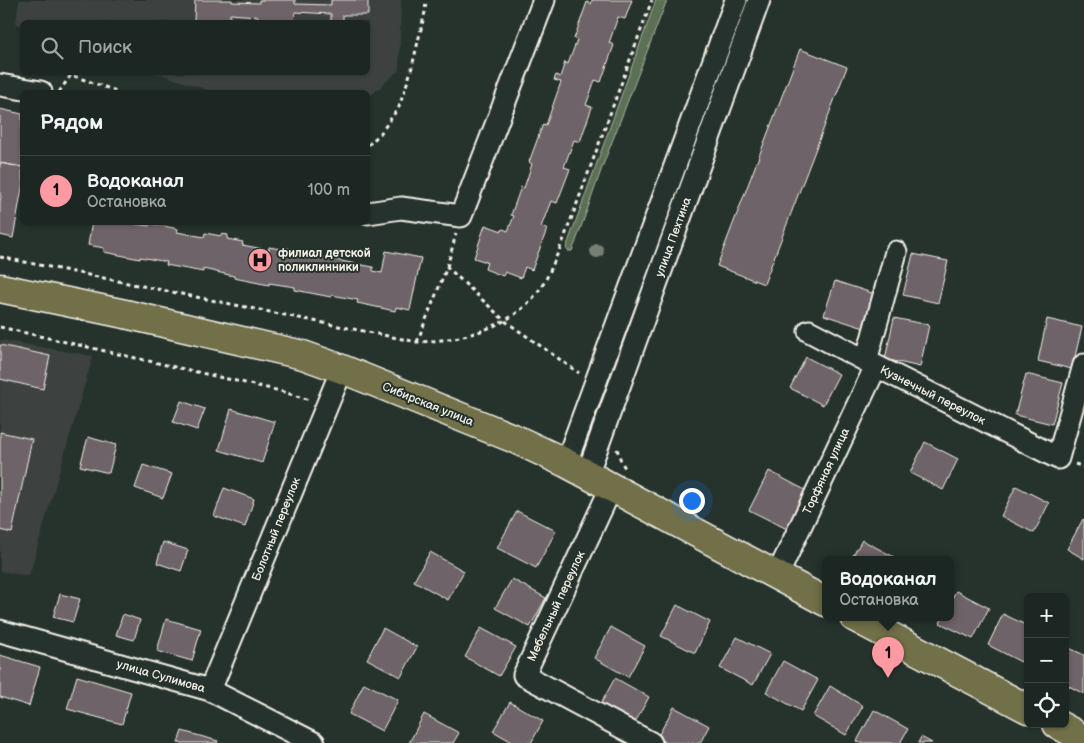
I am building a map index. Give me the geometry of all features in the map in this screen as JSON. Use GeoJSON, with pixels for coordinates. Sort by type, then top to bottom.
{"type":"FeatureCollection","features":[{"type":"Feature","properties":{"kind":"main road","name":"Сибирская улица"},"geometry":{"type":"LineString","coordinates":[[0,288],[125,314],[303,355],[342,369],[515,439],[576,469],[619,479],[777,576],[822,600]]}},
{"type":"Feature","properties":{"kind":"main road"},"geometry":{"type":"LineString","coordinates":[[862,621],[1024,707]]}},
{"type":"Feature","properties":{"kind":"main road"},"geometry":{"type":"LineString","coordinates":[[1064,728],[1084,739]]}},
{"type":"Feature","properties":{"kind":"street"},"geometry":{"type":"LineString","coordinates":[[370,213],[401,208],[461,216],[544,0]]}},
{"type":"Feature","properties":{"kind":"street","name":"улица Пехтина"},"geometry":{"type":"LineString","coordinates":[[576,469],[595,384],[736,0]]}},
{"type":"Feature","properties":{"kind":"street","name":"улица Пехтина"},"geometry":{"type":"LineString","coordinates":[[576,469],[759,0]]}},
{"type":"Feature","properties":{"kind":"street"},"geometry":{"type":"LineString","coordinates":[[0,85],[29,90]]}},
{"type":"Feature","properties":{"kind":"street","name":"Торфяная улица"},"geometry":{"type":"LineString","coordinates":[[777,576],[871,364],[896,252]]}},
{"type":"Feature","properties":{"kind":"street","name":"Кузнечный переулок"},"geometry":{"type":"LineString","coordinates":[[809,331],[1058,458],[1084,365]]}},
{"type":"Feature","properties":{"kind":"street","name":"Болотный переулок"},"geometry":{"type":"LineString","coordinates":[[210,690],[342,369]]}},
{"type":"Feature","properties":{"kind":"street","name":"Мебельный переулок"},"geometry":{"type":"LineString","coordinates":[[619,479],[524,675],[651,743]]}},
{"type":"Feature","properties":{"kind":"street","name":"улица Сулимова"},"geometry":{"type":"LineString","coordinates":[[0,631],[210,690],[314,743]]}},
{"type":"Feature","properties":{"kind":"path"},"geometry":{"type":"LineString","coordinates":[[370,143],[380,134],[399,107],[411,71],[425,12],[426,0]]}},
{"type":"Feature","properties":{"kind":"path"},"geometry":{"type":"LineString","coordinates":[[0,257],[417,342],[438,341],[486,329],[505,321],[519,312],[546,280],[562,244],[652,0]]}},
{"type":"Feature","properties":{"kind":"path"},"geometry":{"type":"LineString","coordinates":[[60,90],[71,75],[112,90]]}},
{"type":"Feature","properties":{"kind":"path"},"geometry":{"type":"LineString","coordinates":[[417,342],[447,267],[461,216]]}},
{"type":"Feature","properties":{"kind":"path"},"geometry":{"type":"LineString","coordinates":[[447,267],[505,321],[595,384]]}},
{"type":"Feature","properties":{"kind":"path"},"geometry":{"type":"LineString","coordinates":[[0,327],[280,391],[327,406]]}},
{"type":"Feature","properties":{"kind":"path"},"geometry":{"type":"LineString","coordinates":[[618,441],[617,450],[621,461],[619,479]]}},
{"type":"Feature","properties":{"kind":"shaded area"},"geometry":{"type":"Polygon","coordinates":[[[19,0],[401,0],[399,70],[370,96],[370,90],[208,90],[163,75],[370,75],[370,20],[20,20],[20,25],[16,24],[19,0]]]}},
{"type":"Feature","properties":{"kind":"shaded area"},"geometry":{"type":"Polygon","coordinates":[[[0,340],[93,356],[29,576],[0,571],[0,340]]]}},
{"type":"Feature","properties":{"kind":"green space"},"geometry":{"type":"Polygon","coordinates":[[[656,0],[667,0],[603,165],[575,244],[572,251],[568,251],[566,248],[656,0]]]}},
{"type":"Feature","properties":{"kind":"building"},"geometry":{"type":"Polygon","coordinates":[[[195,0],[232,0],[232,2],[259,3],[259,0],[295,0],[295,4],[331,5],[331,0],[368,0],[368,15],[343,15],[343,20],[331,20],[331,14],[295,12],[294,20],[257,20],[258,16],[230,14],[230,20],[194,20],[195,0]]]}},
{"type":"Feature","properties":{"kind":"building"},"geometry":{"type":"Polygon","coordinates":[[[592,0],[632,0],[625,19],[618,17],[609,43],[614,45],[601,82],[595,80],[586,105],[592,107],[580,142],[574,140],[564,167],[570,169],[557,203],[551,201],[541,227],[547,229],[532,270],[525,267],[521,278],[505,272],[503,276],[485,269],[487,262],[474,258],[485,225],[502,231],[503,229],[508,231],[514,216],[511,215],[521,187],[524,188],[532,164],[529,162],[543,124],[546,125],[561,82],[554,80],[556,75],[560,77],[565,62],[568,64],[577,40],[574,39],[587,2],[591,4],[592,0]]]}},
{"type":"Feature","properties":{"kind":"building"},"geometry":{"type":"Polygon","coordinates":[[[800,49],[847,67],[764,284],[717,266],[800,49]]]}},
{"type":"Feature","properties":{"kind":"building"},"geometry":{"type":"Polygon","coordinates":[[[0,109],[20,114],[20,167],[0,163],[0,109]]]}},
{"type":"Feature","properties":{"kind":"building"},"geometry":{"type":"Polygon","coordinates":[[[0,163],[20,167],[20,199],[13,238],[0,235],[0,163]]]}},
{"type":"Feature","properties":{"kind":"building"},"geometry":{"type":"Polygon","coordinates":[[[91,225],[159,225],[178,229],[177,232],[204,237],[205,233],[221,236],[221,234],[228,235],[227,239],[243,242],[242,245],[269,250],[269,247],[286,250],[287,248],[292,249],[292,252],[373,267],[373,271],[382,273],[386,251],[421,258],[410,310],[396,307],[395,311],[357,303],[358,300],[295,290],[295,287],[269,283],[269,285],[203,269],[203,272],[166,265],[167,262],[104,252],[104,248],[88,245],[91,225]]]}},
{"type":"Feature","properties":{"kind":"building"},"geometry":{"type":"Polygon","coordinates":[[[913,254],[948,261],[938,303],[903,295],[913,254]]]}},
{"type":"Feature","properties":{"kind":"building"},"geometry":{"type":"Polygon","coordinates":[[[835,281],[875,294],[864,328],[824,315],[835,281]]]}},
{"type":"Feature","properties":{"kind":"building"},"geometry":{"type":"Polygon","coordinates":[[[894,318],[929,325],[920,367],[885,359],[894,318]]]}},
{"type":"Feature","properties":{"kind":"building"},"geometry":{"type":"Polygon","coordinates":[[[1047,319],[1082,327],[1072,369],[1038,361],[1047,319]]]}},
{"type":"Feature","properties":{"kind":"building"},"geometry":{"type":"Polygon","coordinates":[[[0,345],[50,356],[43,389],[0,379],[0,345]]]}},
{"type":"Feature","properties":{"kind":"building"},"geometry":{"type":"Polygon","coordinates":[[[806,357],[839,374],[823,405],[790,388],[806,357]]]}},
{"type":"Feature","properties":{"kind":"building"},"geometry":{"type":"Polygon","coordinates":[[[1026,374],[1063,383],[1052,424],[1015,415],[1026,374]]]}},
{"type":"Feature","properties":{"kind":"building"},"geometry":{"type":"Polygon","coordinates":[[[181,401],[205,409],[197,430],[173,422],[181,401]]]}},
{"type":"Feature","properties":{"kind":"building"},"geometry":{"type":"Polygon","coordinates":[[[231,409],[275,422],[262,463],[219,450],[231,409]]]}},
{"type":"Feature","properties":{"kind":"building"},"geometry":{"type":"Polygon","coordinates":[[[0,432],[32,439],[12,533],[0,530],[0,432]]]}},
{"type":"Feature","properties":{"kind":"building"},"geometry":{"type":"Polygon","coordinates":[[[88,437],[116,445],[109,473],[80,466],[88,437]]]}},
{"type":"Feature","properties":{"kind":"building"},"geometry":{"type":"Polygon","coordinates":[[[925,442],[958,459],[943,490],[910,473],[925,442]]]}},
{"type":"Feature","properties":{"kind":"building"},"geometry":{"type":"Polygon","coordinates":[[[143,465],[172,474],[163,498],[135,488],[143,465]]]}},
{"type":"Feature","properties":{"kind":"building"},"geometry":{"type":"Polygon","coordinates":[[[769,471],[807,491],[787,529],[749,510],[769,471]]]}},
{"type":"Feature","properties":{"kind":"building"},"geometry":{"type":"Polygon","coordinates":[[[1016,486],[1049,503],[1034,533],[1001,516],[1016,486]]]}},
{"type":"Feature","properties":{"kind":"building"},"geometry":{"type":"Polygon","coordinates":[[[224,488],[254,499],[245,527],[214,516],[224,488]]]}},
{"type":"Feature","properties":{"kind":"building"},"geometry":{"type":"Polygon","coordinates":[[[517,511],[556,531],[536,568],[497,548],[517,511]]]}},
{"type":"Feature","properties":{"kind":"building"},"geometry":{"type":"Polygon","coordinates":[[[1084,520],[1084,559],[1067,549],[1084,520]]]}},
{"type":"Feature","properties":{"kind":"building"},"geometry":{"type":"Polygon","coordinates":[[[862,540],[892,556],[853,556],[862,540]]]}},
{"type":"Feature","properties":{"kind":"building"},"geometry":{"type":"Polygon","coordinates":[[[163,542],[188,550],[181,571],[157,563],[163,542]]]}},
{"type":"Feature","properties":{"kind":"building"},"geometry":{"type":"Polygon","coordinates":[[[430,552],[464,571],[448,600],[414,581],[430,552]]]}},
{"type":"Feature","properties":{"kind":"building"},"geometry":{"type":"Polygon","coordinates":[[[512,579],[546,598],[530,627],[495,608],[512,579]]]}},
{"type":"Feature","properties":{"kind":"building"},"geometry":{"type":"Polygon","coordinates":[[[956,591],[989,608],[973,639],[940,623],[941,621],[954,621],[954,595],[956,591]]]}},
{"type":"Feature","properties":{"kind":"building"},"geometry":{"type":"Polygon","coordinates":[[[60,594],[80,599],[73,622],[53,617],[60,594]]]}},
{"type":"Feature","properties":{"kind":"building"},"geometry":{"type":"Polygon","coordinates":[[[677,605],[710,622],[695,653],[661,636],[677,605]]]}},
{"type":"Feature","properties":{"kind":"building"},"geometry":{"type":"Polygon","coordinates":[[[123,614],[140,620],[134,640],[116,635],[123,614]]]}},
{"type":"Feature","properties":{"kind":"building"},"geometry":{"type":"Polygon","coordinates":[[[1003,614],[1024,624],[1024,656],[1021,662],[988,645],[1003,614]]]}},
{"type":"Feature","properties":{"kind":"building"},"geometry":{"type":"Polygon","coordinates":[[[166,619],[201,629],[192,661],[157,651],[166,619]]]}},
{"type":"Feature","properties":{"kind":"building"},"geometry":{"type":"Polygon","coordinates":[[[611,627],[645,646],[628,677],[594,658],[611,627]]]}},
{"type":"Feature","properties":{"kind":"building"},"geometry":{"type":"Polygon","coordinates":[[[383,628],[417,647],[401,677],[367,659],[383,628]]]}},
{"type":"Feature","properties":{"kind":"building"},"geometry":{"type":"Polygon","coordinates":[[[481,628],[516,647],[499,676],[465,657],[481,628]]]}},
{"type":"Feature","properties":{"kind":"building"},"geometry":{"type":"Polygon","coordinates":[[[737,637],[770,654],[753,685],[720,668],[737,637]]]}},
{"type":"Feature","properties":{"kind":"building"},"geometry":{"type":"Polygon","coordinates":[[[1069,648],[1084,655],[1084,694],[1069,686],[1069,648]]]}},
{"type":"Feature","properties":{"kind":"building"},"geometry":{"type":"Polygon","coordinates":[[[0,655],[40,667],[29,706],[0,697],[0,655]]]}},
{"type":"Feature","properties":{"kind":"building"},"geometry":{"type":"Polygon","coordinates":[[[783,661],[818,680],[801,711],[766,692],[783,661]]]}},
{"type":"Feature","properties":{"kind":"building"},"geometry":{"type":"Polygon","coordinates":[[[77,676],[131,692],[122,724],[67,709],[77,676]]]}},
{"type":"Feature","properties":{"kind":"building"},"geometry":{"type":"Polygon","coordinates":[[[615,678],[649,697],[633,726],[599,707],[615,678]]]}},
{"type":"Feature","properties":{"kind":"building"},"geometry":{"type":"Polygon","coordinates":[[[364,683],[398,700],[382,731],[349,714],[364,683]]]}},
{"type":"Feature","properties":{"kind":"building"},"geometry":{"type":"Polygon","coordinates":[[[830,686],[863,706],[846,735],[813,716],[830,686]]]}},
{"type":"Feature","properties":{"kind":"building"},"geometry":{"type":"Polygon","coordinates":[[[510,702],[543,721],[531,743],[514,743],[493,731],[510,702]]]}},
{"type":"Feature","properties":{"kind":"building"},"geometry":{"type":"Polygon","coordinates":[[[674,707],[709,726],[700,743],[667,743],[657,738],[674,707]]]}},
{"type":"Feature","properties":{"kind":"building"},"geometry":{"type":"Polygon","coordinates":[[[874,710],[908,729],[900,743],[860,743],[857,741],[874,710]]]}},
{"type":"Feature","properties":{"kind":"building"},"geometry":{"type":"Polygon","coordinates":[[[424,714],[459,733],[453,743],[409,743],[424,714]]]}},
{"type":"Feature","properties":{"kind":"building"},"geometry":{"type":"Polygon","coordinates":[[[182,731],[218,741],[217,743],[178,743],[182,731]]]}},
{"type":"Feature","properties":{"kind":"building"},"geometry":{"type":"Polygon","coordinates":[[[921,737],[932,743],[918,743],[921,737]]]}},
{"type":"Feature","properties":{"kind":"place","name":"филиал детской поликлинники"},"geometry":{"type":"Point","coordinates":[260,260]}},
{"type":"Feature","properties":{"kind":"place","name":"Водоканал"},"geometry":{"type":"Point","coordinates":[888,678]}}]}
